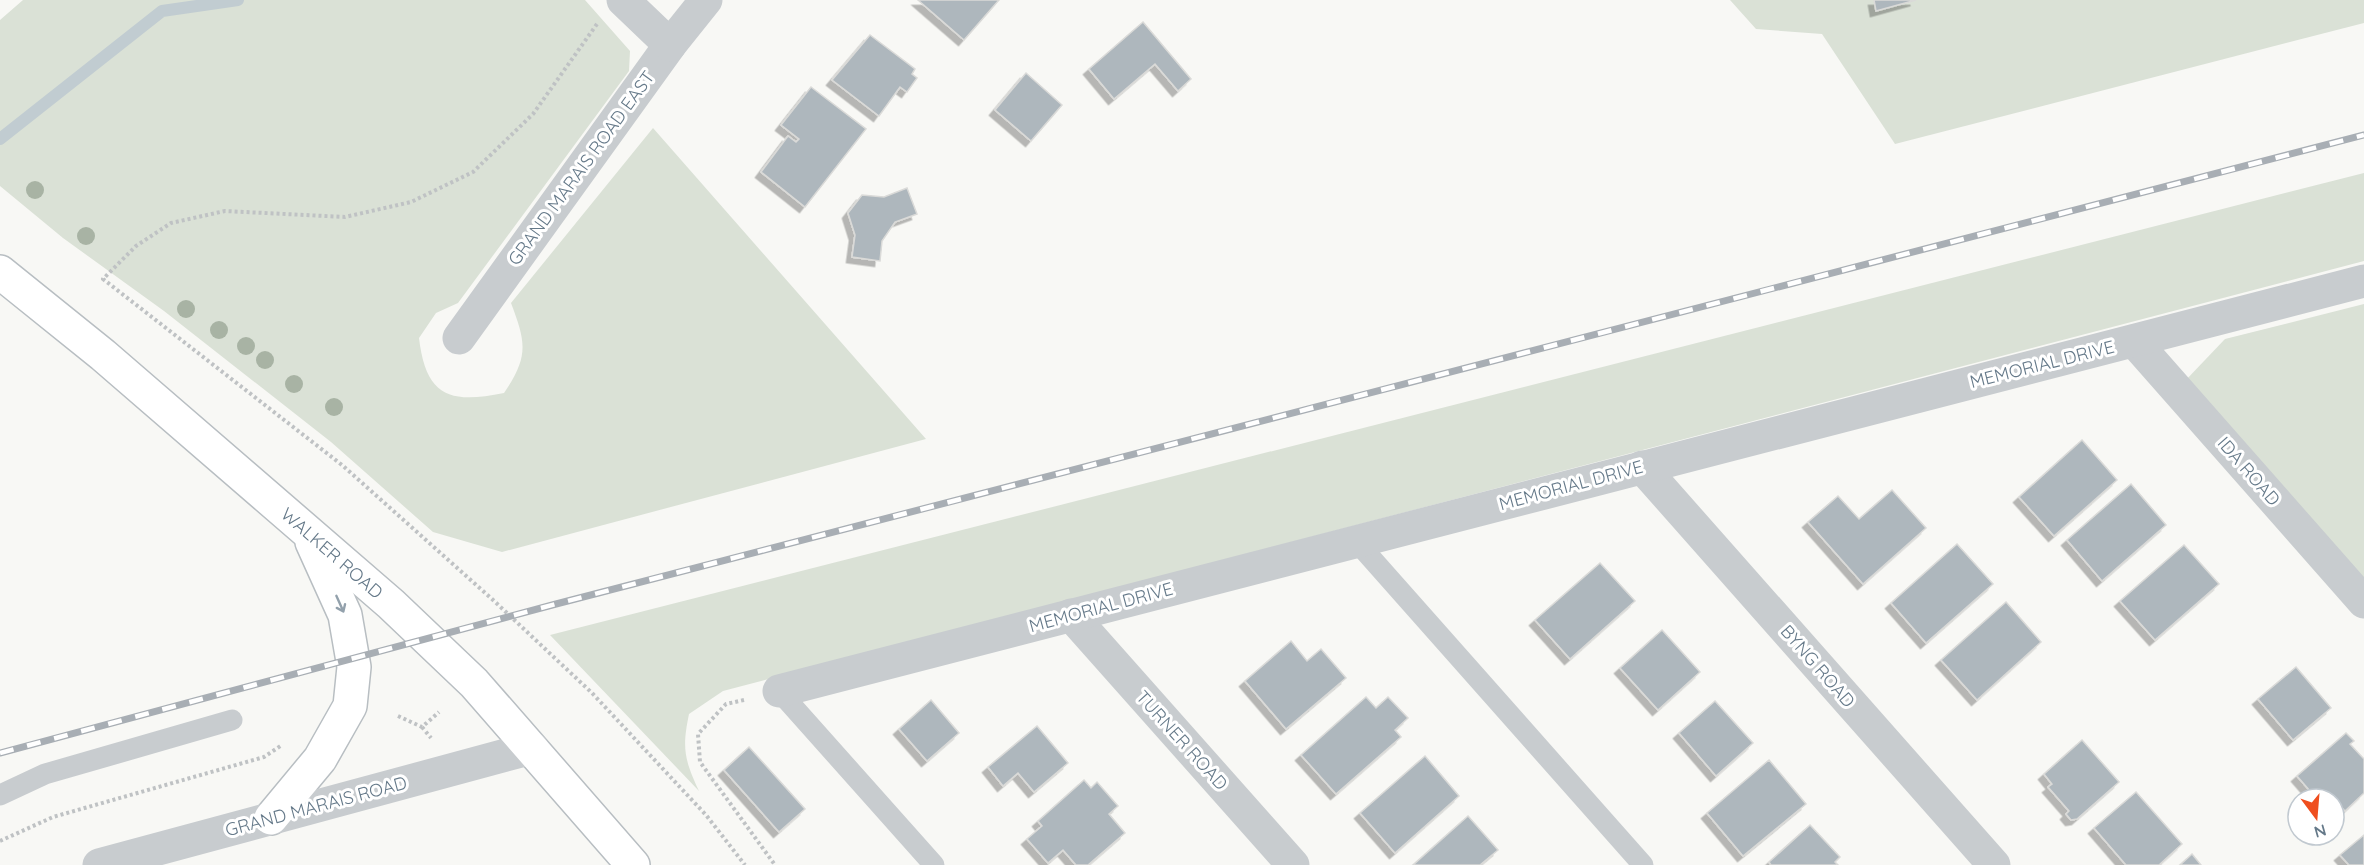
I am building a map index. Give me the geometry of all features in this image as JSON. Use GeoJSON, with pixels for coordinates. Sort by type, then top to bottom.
{"type":"FeatureCollection","features":[{"type":"Feature","properties":{"kind":"main road","name":"WALKER ROAD"},"geometry":{"type":"LineString","coordinates":[[0,272],[103,355],[391,604],[474,683],[633,865]]}},
{"type":"Feature","properties":{"kind":"main road"},"geometry":{"type":"LineString","coordinates":[[271,818],[320,759],[350,706],[354,667],[345,615],[308,532]]}},
{"type":"Feature","properties":{"kind":"street","name":"GRAND MARAIS ROAD EAST"},"geometry":{"type":"LineString","coordinates":[[459,338],[670,45],[706,0]]}},
{"type":"Feature","properties":{"kind":"street"},"geometry":{"type":"LineString","coordinates":[[612,9],[670,45]]}},
{"type":"Feature","properties":{"kind":"street","name":"MEMORIAL DRIVE"},"geometry":{"type":"LineString","coordinates":[[779,690],[2364,281]]}},
{"type":"Feature","properties":{"kind":"street","name":"IDA ROAD"},"geometry":{"type":"LineString","coordinates":[[2134,341],[2364,602]]}},
{"type":"Feature","properties":{"kind":"street","name":"BYNG ROAD"},"geometry":{"type":"LineString","coordinates":[[1642,467],[1995,865]]}},
{"type":"Feature","properties":{"kind":"street","name":"TURNER ROAD"},"geometry":{"type":"LineString","coordinates":[[1071,615],[1293,865]]}},
{"type":"Feature","properties":{"kind":"street","name":"GRAND MARAIS ROAD"},"geometry":{"type":"LineString","coordinates":[[99,865],[532,748]]}},
{"type":"Feature","properties":{"kind":"lane"},"geometry":{"type":"LineString","coordinates":[[1356,541],[1644,865]]}},
{"type":"Feature","properties":{"kind":"lane"},"geometry":{"type":"LineString","coordinates":[[779,690],[934,865]]}},
{"type":"Feature","properties":{"kind":"lane"},"geometry":{"type":"LineString","coordinates":[[0,795],[45,774],[232,720]]}},
{"type":"Feature","properties":{"kind":"path"},"geometry":{"type":"LineString","coordinates":[[612,9],[533,114],[473,172],[411,202],[345,216],[225,211],[171,223],[136,246],[103,279],[342,465],[492,599],[600,701],[706,815],[746,865]]}},
{"type":"Feature","properties":{"kind":"path"},"geometry":{"type":"LineString","coordinates":[[775,865],[700,762],[698,734],[726,704],[779,690]]}},
{"type":"Feature","properties":{"kind":"path"},"geometry":{"type":"LineString","coordinates":[[398,716],[422,727],[439,712]]}},
{"type":"Feature","properties":{"kind":"path"},"geometry":{"type":"LineString","coordinates":[[0,841],[53,817],[264,758]]}},
{"type":"Feature","properties":{"kind":"shaded area"},"geometry":{"type":"Polygon","coordinates":[[[23,0],[585,0],[630,51],[629,71],[458,303],[436,313],[419,338],[422,358],[435,384],[444,392],[455,396],[469,397],[504,393],[518,369],[522,349],[520,329],[511,303],[653,128],[926,439],[502,552],[433,532],[331,442],[164,311],[63,238],[0,186],[0,20],[23,0]]]}},
{"type":"Feature","properties":{"kind":"shaded area"},"geometry":{"type":"Polygon","coordinates":[[[1730,0],[1874,0],[1877,10],[1916,0],[2364,0],[2364,23],[1895,144],[1822,34],[1756,29],[1730,0]]]}},
{"type":"Feature","properties":{"kind":"shaded area"},"geometry":{"type":"Polygon","coordinates":[[[2364,173],[2364,261],[723,691],[689,714],[685,745],[687,762],[699,791],[550,635],[2364,173]]]}},
{"type":"Feature","properties":{"kind":"shaded area"},"geometry":{"type":"Polygon","coordinates":[[[2364,304],[2364,580],[2184,382],[2225,339],[2364,304]]]}},
{"type":"Feature","properties":{"kind":"building"},"geometry":{"type":"Polygon","coordinates":[[[918,0],[999,0],[964,40],[918,0]]]}},
{"type":"Feature","properties":{"kind":"building"},"geometry":{"type":"Polygon","coordinates":[[[1874,0],[1916,0],[1876,11],[1874,0]]]}},
{"type":"Feature","properties":{"kind":"building"},"geometry":{"type":"Polygon","coordinates":[[[1143,22],[1191,79],[1178,91],[1155,64],[1114,99],[1089,69],[1143,22]]]}},
{"type":"Feature","properties":{"kind":"building"},"geometry":{"type":"Polygon","coordinates":[[[870,35],[915,69],[912,74],[917,78],[907,92],[900,87],[879,116],[832,80],[870,35]]]}},
{"type":"Feature","properties":{"kind":"building"},"geometry":{"type":"Polygon","coordinates":[[[1026,73],[1062,105],[1031,141],[995,110],[1026,73]]]}},
{"type":"Feature","properties":{"kind":"building"},"geometry":{"type":"Polygon","coordinates":[[[811,87],[866,129],[805,207],[761,172],[788,136],[796,142],[799,139],[781,125],[811,87]]]}},
{"type":"Feature","properties":{"kind":"building"},"geometry":{"type":"Polygon","coordinates":[[[907,188],[917,214],[895,222],[882,241],[880,261],[852,257],[855,235],[848,213],[862,195],[884,197],[907,188]]]}},
{"type":"Feature","properties":{"kind":"building"},"geometry":{"type":"Polygon","coordinates":[[[2082,440],[2117,480],[2054,536],[2019,497],[2082,440]]]}},
{"type":"Feature","properties":{"kind":"building"},"geometry":{"type":"Polygon","coordinates":[[[2131,484],[2166,525],[2102,581],[2067,540],[2131,484]]]}},
{"type":"Feature","properties":{"kind":"building"},"geometry":{"type":"Polygon","coordinates":[[[1892,490],[1926,528],[1863,584],[1808,522],[1838,496],[1859,519],[1892,490]]]}},
{"type":"Feature","properties":{"kind":"building"},"geometry":{"type":"Polygon","coordinates":[[[1957,544],[1993,584],[1926,643],[1891,603],[1957,544]]]}},
{"type":"Feature","properties":{"kind":"building"},"geometry":{"type":"Polygon","coordinates":[[[2184,545],[2219,584],[2155,640],[2120,601],[2184,545]]]}},
{"type":"Feature","properties":{"kind":"building"},"geometry":{"type":"Polygon","coordinates":[[[1600,563],[1635,601],[1570,659],[1535,620],[1600,563]]]}},
{"type":"Feature","properties":{"kind":"building"},"geometry":{"type":"Polygon","coordinates":[[[2006,602],[2041,642],[1977,700],[1941,660],[2006,602]]]}},
{"type":"Feature","properties":{"kind":"building"},"geometry":{"type":"Polygon","coordinates":[[[1662,630],[1700,672],[1658,710],[1620,668],[1662,630]]]}},
{"type":"Feature","properties":{"kind":"building"},"geometry":{"type":"Polygon","coordinates":[[[1291,641],[1307,661],[1321,649],[1346,678],[1286,729],[1245,681],[1291,641]]]}},
{"type":"Feature","properties":{"kind":"building"},"geometry":{"type":"Polygon","coordinates":[[[2296,667],[2331,708],[2293,740],[2258,699],[2296,667]]]}},
{"type":"Feature","properties":{"kind":"building"},"geometry":{"type":"Polygon","coordinates":[[[1366,697],[1376,708],[1388,697],[1408,718],[1395,730],[1401,737],[1336,794],[1301,755],[1366,697]]]}},
{"type":"Feature","properties":{"kind":"building"},"geometry":{"type":"Polygon","coordinates":[[[931,700],[959,733],[927,761],[899,729],[931,700]]]}},
{"type":"Feature","properties":{"kind":"building"},"geometry":{"type":"Polygon","coordinates":[[[1715,701],[1753,743],[1716,776],[1679,733],[1715,701]]]}},
{"type":"Feature","properties":{"kind":"building"},"geometry":{"type":"Polygon","coordinates":[[[1037,726],[1068,763],[1034,792],[1018,773],[1003,786],[988,767],[1037,726]]]}},
{"type":"Feature","properties":{"kind":"building"},"geometry":{"type":"Polygon","coordinates":[[[2346,733],[2354,741],[2350,744],[2364,759],[2364,793],[2346,810],[2346,787],[2307,787],[2297,776],[2346,733]]]}},
{"type":"Feature","properties":{"kind":"building"},"geometry":{"type":"Polygon","coordinates":[[[2082,740],[2119,782],[2077,819],[2071,820],[2066,814],[2069,811],[2048,787],[2052,784],[2044,774],[2082,740]]]}},
{"type":"Feature","properties":{"kind":"building"},"geometry":{"type":"Polygon","coordinates":[[[749,747],[805,809],[779,832],[724,770],[749,747]]]}},
{"type":"Feature","properties":{"kind":"building"},"geometry":{"type":"Polygon","coordinates":[[[1425,756],[1459,796],[1395,853],[1360,813],[1425,756]]]}},
{"type":"Feature","properties":{"kind":"building"},"geometry":{"type":"Polygon","coordinates":[[[1769,760],[1806,804],[1743,856],[1707,813],[1769,760]]]}},
{"type":"Feature","properties":{"kind":"building"},"geometry":{"type":"Polygon","coordinates":[[[1084,780],[1091,788],[1097,782],[1118,806],[1109,814],[1125,833],[1088,865],[1076,865],[1063,850],[1048,863],[1027,839],[1042,826],[1038,821],[1084,780]]]}},
{"type":"Feature","properties":{"kind":"building"},"geometry":{"type":"Polygon","coordinates":[[[2136,792],[2182,844],[2159,865],[2126,865],[2094,828],[2136,792]]]}},
{"type":"Feature","properties":{"kind":"building"},"geometry":{"type":"Polygon","coordinates":[[[1468,816],[1498,850],[1480,865],[1413,865],[1468,816]]]}},
{"type":"Feature","properties":{"kind":"building"},"geometry":{"type":"Polygon","coordinates":[[[1810,825],[1840,857],[1835,862],[1838,865],[1771,865],[1769,862],[1810,825]]]}},
{"type":"Feature","properties":{"kind":"building"},"geometry":{"type":"Polygon","coordinates":[[[2364,835],[2364,865],[2349,865],[2340,855],[2364,835]]]}},
{"type":"Feature","properties":{"kind":"building"},"geometry":{"type":"Polygon","coordinates":[[[2192,854],[2201,865],[2180,865],[2192,854]]]}},
{"type":"Feature","properties":{"kind":"waterway"},"geometry":{"type":"LineString","coordinates":[[0,139],[162,11],[238,0]]}},
{"type":"Feature","properties":{"kind":"railway"},"geometry":{"type":"LineString","coordinates":[[0,753],[556,604],[2364,135]]}}]}
